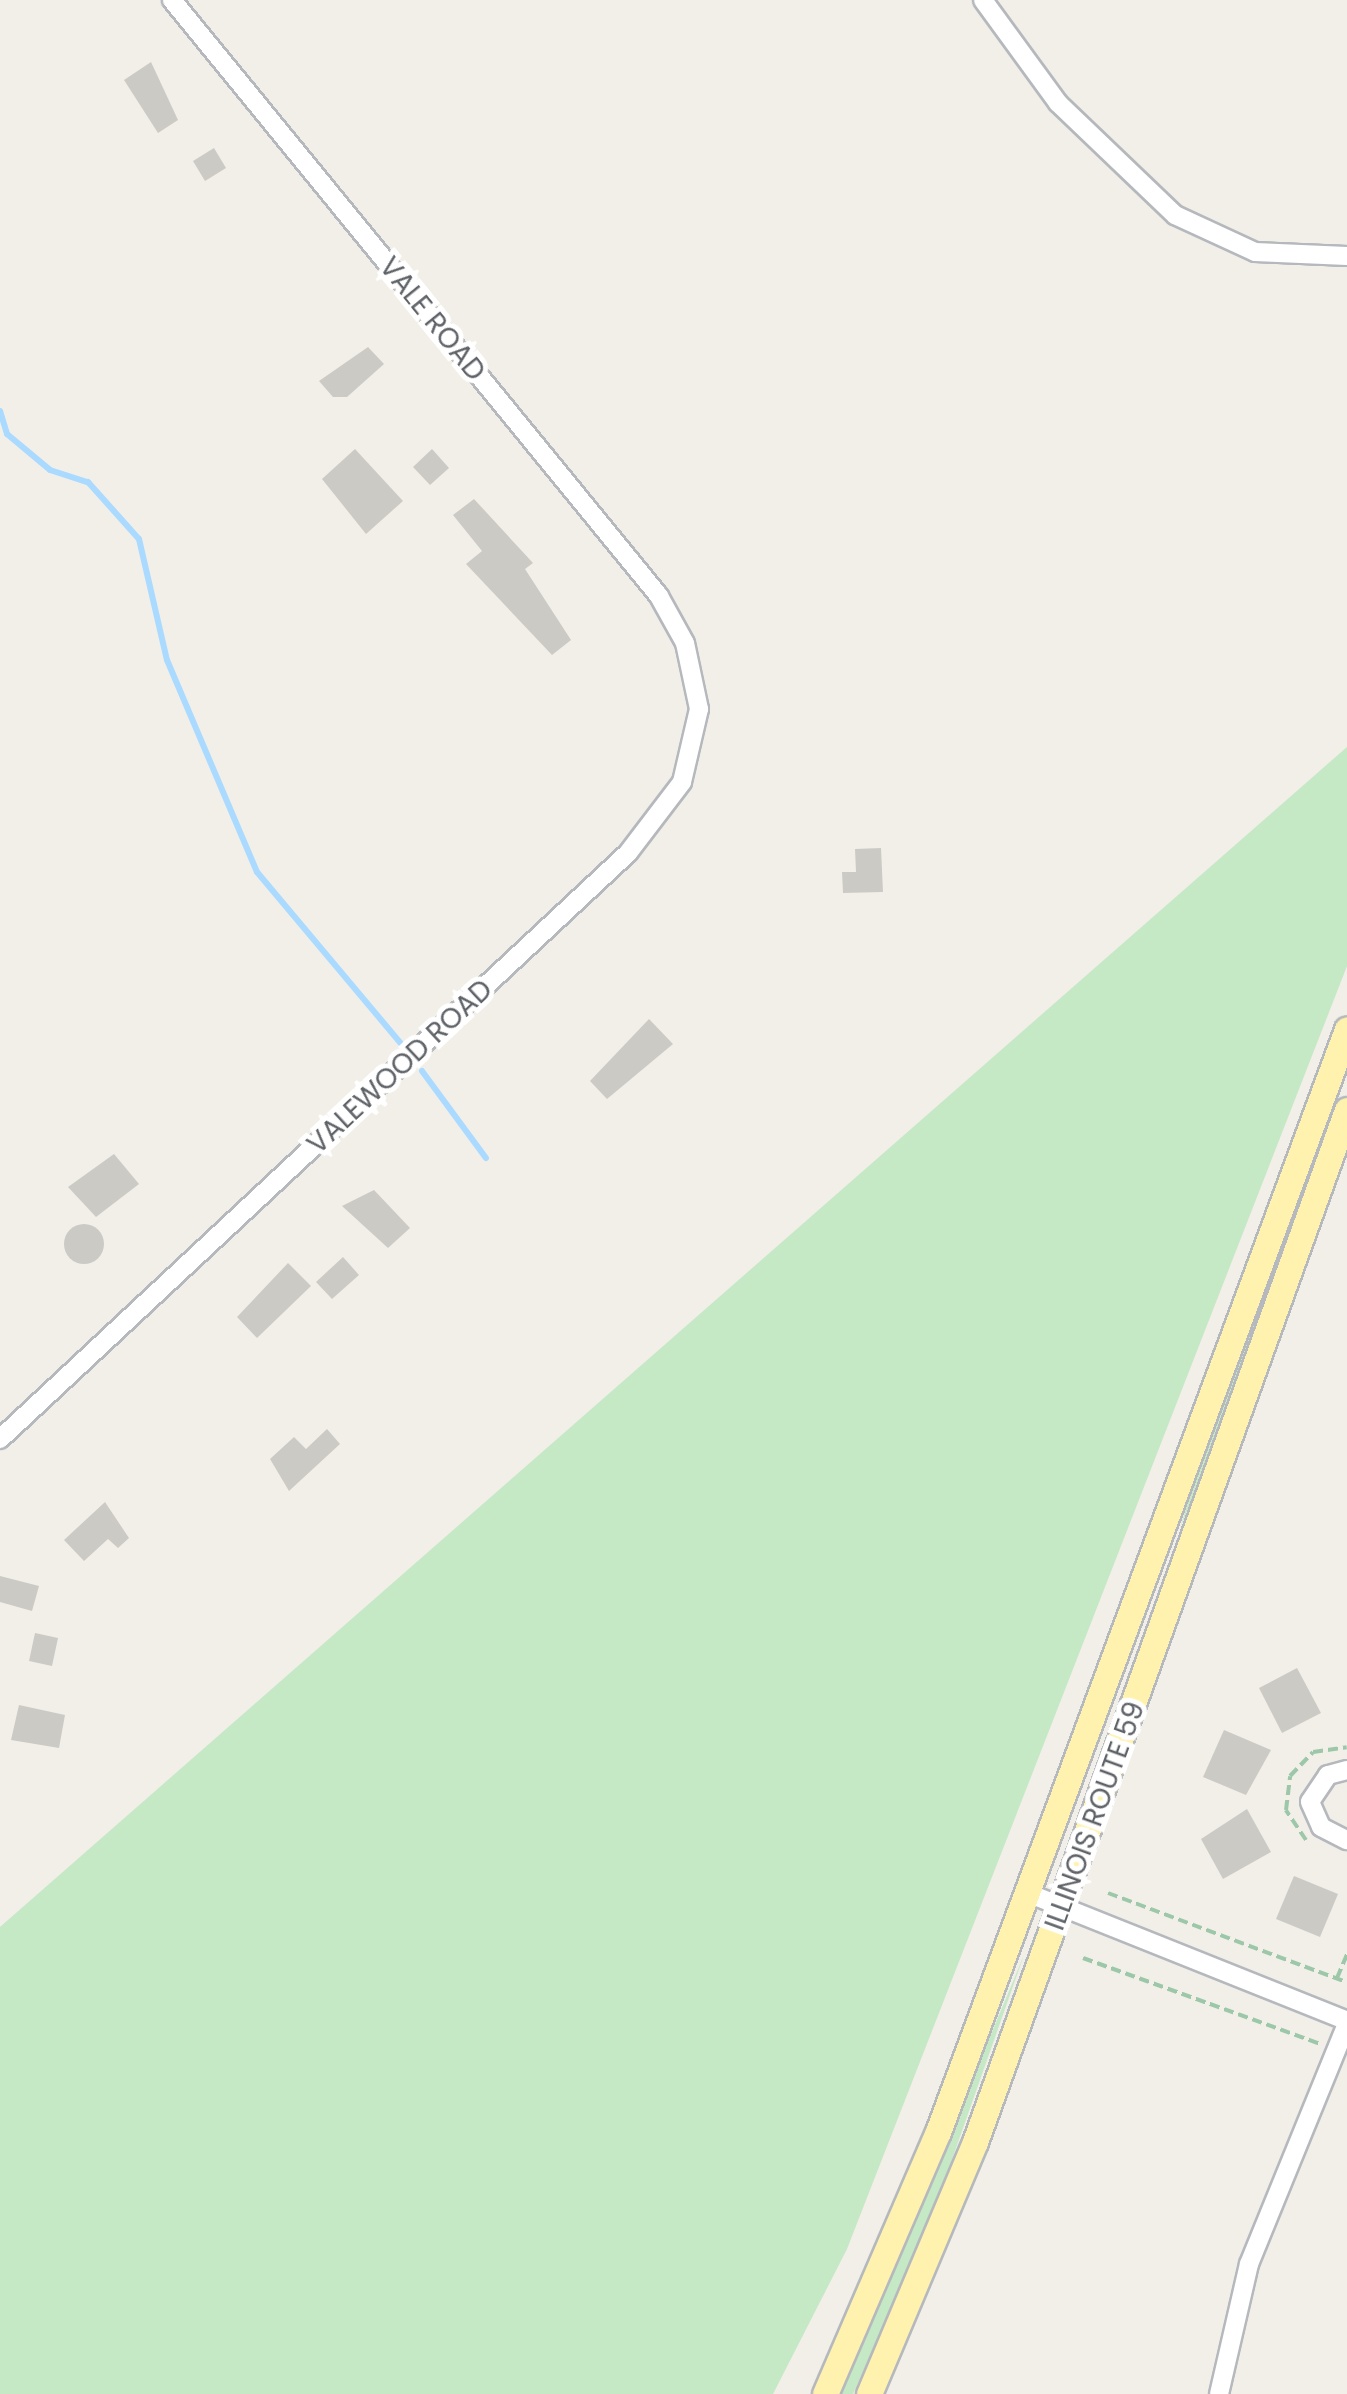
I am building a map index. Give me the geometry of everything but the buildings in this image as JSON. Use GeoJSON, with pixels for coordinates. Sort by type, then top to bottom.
{"type":"FeatureCollection","features":[{"type":"Feature","properties":{"kind":"main road","name":"ILLINOIS ROUTE 59"},"geometry":{"type":"LineString","coordinates":[[826,2394],[938,2132],[1196,1425],[1347,1029]]}},
{"type":"Feature","properties":{"kind":"main road","name":"ILLINOIS ROUTE 59"},"geometry":{"type":"LineString","coordinates":[[869,2394],[1063,1906],[1347,1110]]}},
{"type":"Feature","properties":{"kind":"street","name":"VALE ROAD"},"geometry":{"type":"LineString","coordinates":[[172,0],[659,596],[684,643]]}},
{"type":"Feature","properties":{"kind":"street"},"geometry":{"type":"LineString","coordinates":[[983,0],[1058,103],[1175,214],[1255,252],[1347,256]]}},
{"type":"Feature","properties":{"kind":"street","name":"VALEWOOD ROAD"},"geometry":{"type":"LineString","coordinates":[[0,1439],[665,811],[685,774],[699,709],[684,643]]}},
{"type":"Feature","properties":{"kind":"street"},"geometry":{"type":"LineString","coordinates":[[1347,1770],[1328,1775],[1310,1802],[1321,1827],[1347,1840]]}},
{"type":"Feature","properties":{"kind":"street"},"geometry":{"type":"LineString","coordinates":[[1025,1892],[1347,2022],[1250,2264],[1219,2394]]}},
{"type":"Feature","properties":{"kind":"path"},"geometry":{"type":"LineString","coordinates":[[1108,1894],[1346,1982]]}},
{"type":"Feature","properties":{"kind":"path"},"geometry":{"type":"LineString","coordinates":[[1338,1978],[1347,1954]]}},
{"type":"Feature","properties":{"kind":"path"},"geometry":{"type":"LineString","coordinates":[[1083,1958],[1324,2045]]}},
{"type":"Feature","properties":{"kind":"green space"},"geometry":{"type":"Polygon","coordinates":[[[1347,747],[1347,966],[847,2249],[773,2394],[0,2394],[0,1927],[1347,747]]]}},
{"type":"Feature","properties":{"kind":"green space"},"geometry":{"type":"Polygon","coordinates":[[[1286,1229],[1218,1438],[1180,1528],[1212,1425],[1286,1229]]]}},
{"type":"Feature","properties":{"kind":"green space"},"geometry":{"type":"Polygon","coordinates":[[[1024,1955],[931,2219],[853,2394],[841,2394],[1024,1955]]]}},
{"type":"Feature","properties":{"kind":"waterway"},"geometry":{"type":"LineString","coordinates":[[0,411],[7,434],[50,470],[88,482],[139,539],[167,660],[257,872],[407,1051]]}},
{"type":"Feature","properties":{"kind":"waterway"},"geometry":{"type":"LineString","coordinates":[[422,1071],[486,1158]]}}]}
